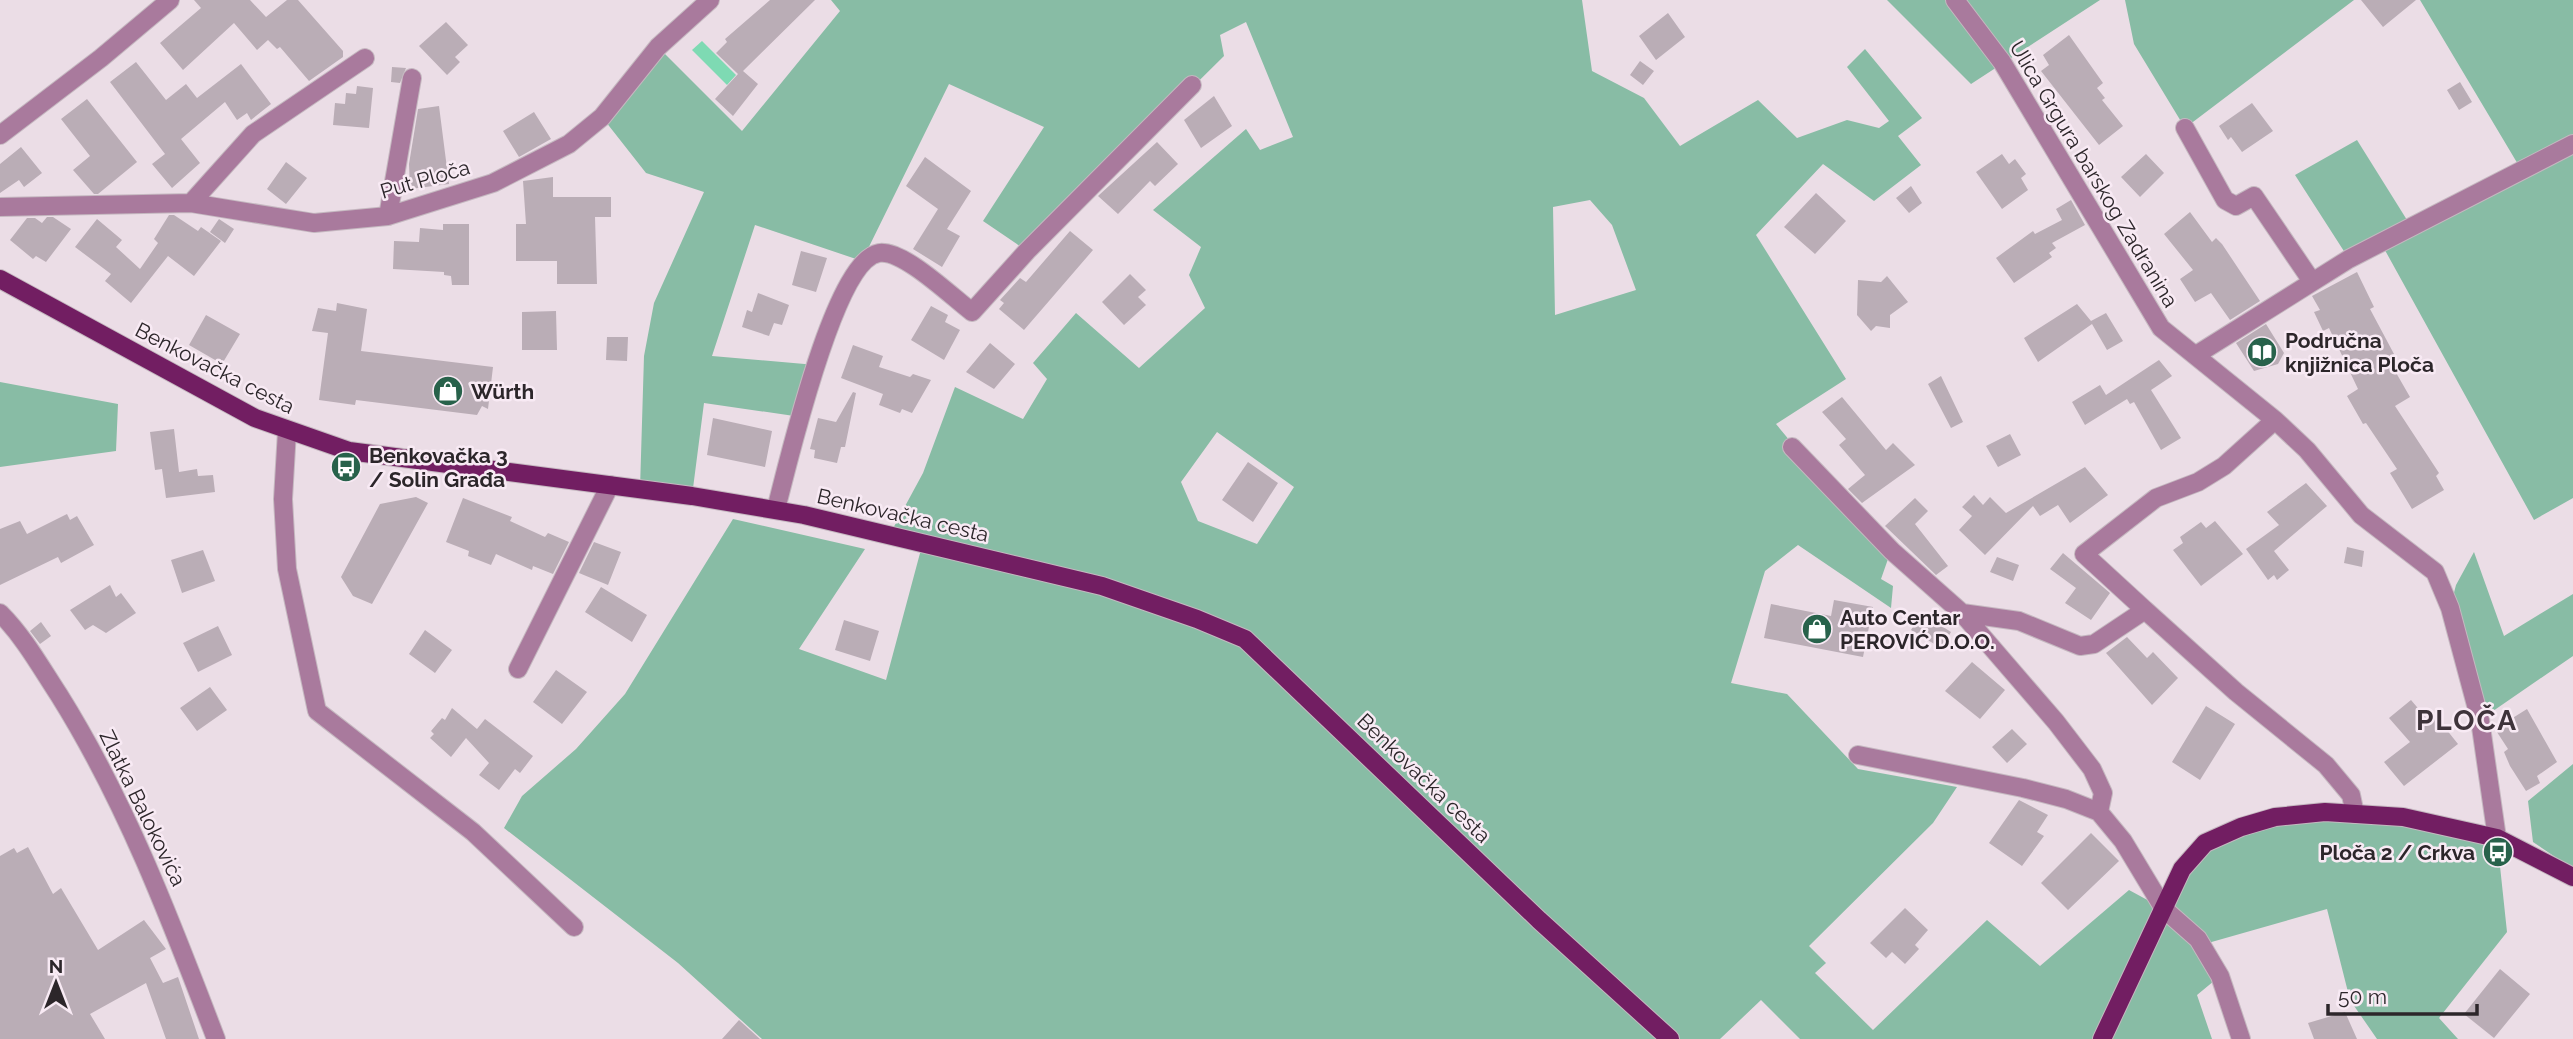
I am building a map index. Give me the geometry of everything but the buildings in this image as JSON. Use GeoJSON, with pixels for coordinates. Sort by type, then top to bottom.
{"type":"FeatureCollection","features":[{"type":"Feature","properties":{"kind":"main road","name":"Benkovačka cesta"},"geometry":{"type":"LineString","coordinates":[[0,279],[255,418],[349,452],[776,509],[1102,586],[1245,639],[1539,920],[1670,1039]]}},
{"type":"Feature","properties":{"kind":"main road"},"geometry":{"type":"LineString","coordinates":[[2102,1039],[2182,869],[2205,843],[2241,827],[2275,817],[2325,813],[2403,817],[2497,838],[2573,877]]}},
{"type":"Feature","properties":{"kind":"street"},"geometry":{"type":"LineString","coordinates":[[0,135],[101,58],[170,0]]}},
{"type":"Feature","properties":{"kind":"street","name":"Put Ploča"},"geometry":{"type":"LineString","coordinates":[[0,207],[191,203],[314,223],[388,216],[493,183],[569,144],[603,117],[658,47],[710,0]]}},
{"type":"Feature","properties":{"kind":"street","name":"Ulica Grgura barskog Zadranina"},"geometry":{"type":"LineString","coordinates":[[1955,0],[2002,62],[2161,328],[2276,420],[2307,450],[2361,515],[2435,572],[2450,608],[2480,720],[2497,838]]}},
{"type":"Feature","properties":{"kind":"street"},"geometry":{"type":"LineString","coordinates":[[191,203],[253,134],[365,58]]}},
{"type":"Feature","properties":{"kind":"street"},"geometry":{"type":"LineString","coordinates":[[388,216],[412,78]]}},
{"type":"Feature","properties":{"kind":"street"},"geometry":{"type":"LineString","coordinates":[[776,509],[816,365],[837,306],[862,261],[880,253],[901,256],[972,312],[1099,177],[1192,85]]}},
{"type":"Feature","properties":{"kind":"street"},"geometry":{"type":"LineString","coordinates":[[2185,128],[2225,200],[2236,206],[2254,197],[2311,280]]}},
{"type":"Feature","properties":{"kind":"street"},"geometry":{"type":"LineString","coordinates":[[2196,355],[2311,280],[2573,144]]}},
{"type":"Feature","properties":{"kind":"street"},"geometry":{"type":"LineString","coordinates":[[2276,420],[2224,466],[2198,482],[2155,498],[2084,554],[2235,692],[2326,765],[2351,795],[2354,814]]}},
{"type":"Feature","properties":{"kind":"street"},"geometry":{"type":"LineString","coordinates":[[287,431],[283,499],[287,569],[317,711],[473,832],[574,927]]}},
{"type":"Feature","properties":{"kind":"street"},"geometry":{"type":"LineString","coordinates":[[1792,447],[1892,551],[1962,613],[2092,769],[2103,793],[2099,813]]}},
{"type":"Feature","properties":{"kind":"street"},"geometry":{"type":"LineString","coordinates":[[518,669],[610,485]]}},
{"type":"Feature","properties":{"kind":"street"},"geometry":{"type":"LineString","coordinates":[[1962,613],[2019,621],[2080,646],[2094,644],[2145,610]]}},
{"type":"Feature","properties":{"kind":"street","name":"Zlatka Balokovića"},"geometry":{"type":"LineString","coordinates":[[0,612],[18,631],[88,741],[155,880],[216,1039]]}},
{"type":"Feature","properties":{"kind":"street"},"geometry":{"type":"LineString","coordinates":[[1858,755],[2011,785],[2066,799],[2099,813],[2123,841],[2164,909],[2198,939],[2213,965],[2241,1039]]}},
{"type":"Feature","properties":{"kind":"shaded area"},"geometry":{"type":"Polygon","coordinates":[[[831,0],[1582,0],[1592,71],[1644,98],[1680,146],[1758,100],[1797,138],[1847,120],[1879,128],[1889,121],[1847,67],[1865,49],[1922,118],[1898,136],[1921,165],[1874,201],[1823,164],[1756,235],[1846,379],[1776,424],[1888,559],[1881,579],[1893,586],[1891,608],[1798,545],[1765,571],[1731,683],[1787,694],[1858,769],[1957,787],[1933,823],[1809,946],[1826,963],[1815,973],[1873,1030],[1987,920],[2040,966],[2129,890],[2164,909],[2205,843],[2325,812],[2497,838],[2507,932],[2439,1018],[2458,1039],[2377,1039],[2350,1000],[2327,909],[2201,945],[2220,976],[2197,995],[2212,1039],[1800,1039],[1761,1000],[1720,1039],[762,1039],[678,963],[504,828],[522,796],[576,749],[625,694],[733,519],[865,549],[799,649],[886,680],[923,542],[890,534],[923,473],[955,387],[1023,419],[1047,379],[1033,363],[1076,313],[1139,368],[1205,308],[1189,275],[1201,247],[1153,210],[1246,129],[1260,150],[1293,137],[1246,22],[1220,35],[1224,56],[1027,251],[983,221],[1044,127],[949,84],[862,261],[755,225],[712,356],[816,365],[801,417],[704,403],[692,496],[640,489],[644,356],[654,303],[704,192],[646,173],[602,117],[658,47],[742,131],[840,11],[831,0]],[[1590,200],[1553,207],[1555,315],[1636,290],[1612,225],[1590,200]],[[1217,432],[1181,482],[1198,521],[1257,544],[1294,487],[1217,432]]]}},
{"type":"Feature","properties":{"kind":"shaded area"},"geometry":{"type":"Polygon","coordinates":[[[1887,0],[2100,0],[1971,84],[1887,0]]]}},
{"type":"Feature","properties":{"kind":"shaded area"},"geometry":{"type":"Polygon","coordinates":[[[2125,0],[2354,0],[2185,128],[2134,44],[2125,0]]]}},
{"type":"Feature","properties":{"kind":"shaded area"},"geometry":{"type":"Polygon","coordinates":[[[2420,0],[2573,0],[2573,498],[2534,520],[2381,243],[2349,259],[2295,175],[2357,140],[2412,228],[2522,171],[2420,0]]]}},
{"type":"Feature","properties":{"kind":"shaded area"},"geometry":{"type":"Polygon","coordinates":[[[702,41],[736,75],[727,85],[692,50],[702,41]]]}},
{"type":"Feature","properties":{"kind":"shaded area"},"geometry":{"type":"Polygon","coordinates":[[[0,382],[118,404],[116,451],[0,467],[0,382]]]}},
{"type":"Feature","properties":{"kind":"shaded area"},"geometry":{"type":"Polygon","coordinates":[[[2474,552],[2504,636],[2573,594],[2573,656],[2480,720],[2450,608],[2456,585],[2474,552]]]}},
{"type":"Feature","properties":{"kind":"shaded area"},"geometry":{"type":"Polygon","coordinates":[[[2573,764],[2573,869],[2533,842],[2528,801],[2573,764]]]}},
{"type":"Feature","properties":{"kind":"place","name":"Područna knjižnica Ploča"},"geometry":{"type":"Point","coordinates":[2262,352]}},
{"type":"Feature","properties":{"kind":"place","name":"Würth"},"geometry":{"type":"Point","coordinates":[448,391]}},
{"type":"Feature","properties":{"kind":"place","name":"Benkovačka 3 / Solin Građa"},"geometry":{"type":"Point","coordinates":[346,467]}},
{"type":"Feature","properties":{"kind":"place","name":"Auto Centar PEROVIĆ D.O.O."},"geometry":{"type":"Point","coordinates":[1817,629]}},
{"type":"Feature","properties":{"kind":"place","name":"Ploča 2 / Crkva"},"geometry":{"type":"Point","coordinates":[2498,852]}},
{"type":"Feature","properties":{"kind":"district","name":"PLOČA"},"geometry":{"type":"Point","coordinates":[2467,720]}}]}
